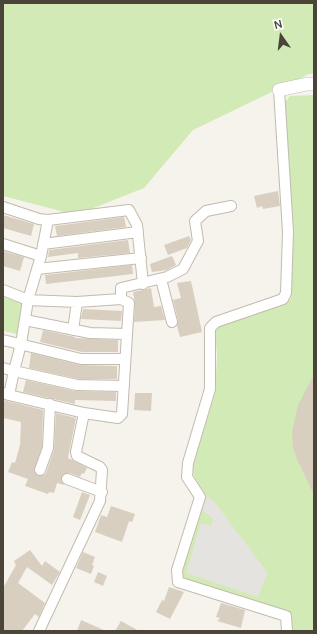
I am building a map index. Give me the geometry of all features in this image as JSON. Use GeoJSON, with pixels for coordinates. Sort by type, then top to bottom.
{"type":"FeatureCollection","features":[{"type":"Feature","properties":{"kind":"street"},"geometry":{"type":"LineString","coordinates":[[287,631],[286,616],[178,582],[177,570],[200,497],[187,477],[188,462],[210,389],[210,328],[216,322],[283,299],[286,293],[288,232],[280,90],[314,84]]}},
{"type":"Feature","properties":{"kind":"street"},"geometry":{"type":"LineString","coordinates":[[121,299],[121,288],[161,279],[183,269],[198,241],[195,221],[206,211],[231,206]]}},
{"type":"Feature","properties":{"kind":"street"},"geometry":{"type":"LineString","coordinates":[[3,207],[39,220],[130,210],[137,225],[143,284]]}},
{"type":"Feature","properties":{"kind":"street"},"geometry":{"type":"LineString","coordinates":[[3,290],[28,300],[77,302],[121,299],[129,303],[122,414],[118,418],[84,413],[6,394],[21,344],[28,300],[44,244],[48,220]]}},
{"type":"Feature","properties":{"kind":"street"},"geometry":{"type":"LineString","coordinates":[[44,244],[138,232]]}},
{"type":"Feature","properties":{"kind":"street"},"geometry":{"type":"LineString","coordinates":[[3,244],[41,256]]}},
{"type":"Feature","properties":{"kind":"street"},"geometry":{"type":"LineString","coordinates":[[37,269],[141,258]]}},
{"type":"Feature","properties":{"kind":"street"},"geometry":{"type":"LineString","coordinates":[[161,279],[172,322]]}},
{"type":"Feature","properties":{"kind":"street"},"geometry":{"type":"LineString","coordinates":[[73,330],[77,302]]}},
{"type":"Feature","properties":{"kind":"street"},"geometry":{"type":"LineString","coordinates":[[25,320],[90,333],[127,334]]}},
{"type":"Feature","properties":{"kind":"street"},"geometry":{"type":"LineString","coordinates":[[3,340],[81,359],[125,359]]}},
{"type":"Feature","properties":{"kind":"street"},"geometry":{"type":"LineString","coordinates":[[3,368],[77,385],[124,386]]}},
{"type":"Feature","properties":{"kind":"street"},"geometry":{"type":"LineString","coordinates":[[40,470],[48,448],[50,404]]}},
{"type":"Feature","properties":{"kind":"street"},"geometry":{"type":"LineString","coordinates":[[39,631],[96,511],[102,492],[102,470],[100,467],[77,456],[76,452],[84,413]]}},
{"type":"Feature","properties":{"kind":"street"},"geometry":{"type":"LineString","coordinates":[[67,479],[102,492]]}},
{"type":"Feature","properties":{"kind":"green space"},"geometry":{"type":"Polygon","coordinates":[[[3,3],[314,3],[314,74],[309,74],[193,130],[144,188],[76,215],[3,196],[3,3]]]}},
{"type":"Feature","properties":{"kind":"green space"},"geometry":{"type":"Polygon","coordinates":[[[314,95],[314,631],[289,631],[288,613],[183,580],[181,572],[206,496],[194,476],[193,466],[215,393],[217,356],[215,330],[220,326],[291,299],[293,221],[285,102],[290,96],[314,95]]]}},
{"type":"Feature","properties":{"kind":"green space"},"geometry":{"type":"Polygon","coordinates":[[[3,297],[22,303],[17,334],[3,331],[3,297]]]}},
{"type":"Feature","properties":{"kind":"shaded area"},"geometry":{"type":"Polygon","coordinates":[[[206,496],[213,500],[268,573],[258,597],[186,573],[201,523],[211,526],[213,519],[201,509],[206,496]]]}},
{"type":"Feature","properties":{"kind":"building"},"geometry":{"type":"Polygon","coordinates":[[[278,191],[280,206],[263,209],[262,206],[257,208],[254,196],[278,191]]]}},
{"type":"Feature","properties":{"kind":"building"},"geometry":{"type":"Polygon","coordinates":[[[3,215],[34,224],[31,236],[3,228],[3,215]]]}},
{"type":"Feature","properties":{"kind":"building"},"geometry":{"type":"Polygon","coordinates":[[[124,217],[126,227],[57,236],[55,226],[124,217]]]}},
{"type":"Feature","properties":{"kind":"building"},"geometry":{"type":"Polygon","coordinates":[[[189,236],[191,240],[187,248],[168,255],[164,245],[189,236]]]}},
{"type":"Feature","properties":{"kind":"building"},"geometry":{"type":"Polygon","coordinates":[[[128,240],[130,253],[78,258],[78,253],[48,257],[49,250],[128,240]]]}},
{"type":"Feature","properties":{"kind":"building"},"geometry":{"type":"Polygon","coordinates":[[[3,251],[24,257],[20,271],[3,266],[3,251]]]}},
{"type":"Feature","properties":{"kind":"building"},"geometry":{"type":"Polygon","coordinates":[[[172,256],[176,265],[167,270],[152,272],[150,264],[172,256]]]}},
{"type":"Feature","properties":{"kind":"building"},"geometry":{"type":"Polygon","coordinates":[[[132,265],[133,274],[46,284],[45,275],[132,265]]]}},
{"type":"Feature","properties":{"kind":"building"},"geometry":{"type":"Polygon","coordinates":[[[191,281],[202,332],[180,337],[173,300],[181,298],[177,283],[191,281]]]}},
{"type":"Feature","properties":{"kind":"building"},"geometry":{"type":"Polygon","coordinates":[[[151,288],[154,307],[161,306],[165,320],[134,322],[135,303],[133,292],[151,288]]]}},
{"type":"Feature","properties":{"kind":"building"},"geometry":{"type":"Polygon","coordinates":[[[83,309],[122,311],[121,321],[81,319],[83,309]]]}},
{"type":"Feature","properties":{"kind":"building"},"geometry":{"type":"Polygon","coordinates":[[[43,330],[75,338],[118,340],[118,352],[82,352],[40,342],[43,330]]]}},
{"type":"Feature","properties":{"kind":"building"},"geometry":{"type":"Polygon","coordinates":[[[31,353],[80,365],[117,366],[117,379],[78,379],[29,368],[31,353]]]}},
{"type":"Feature","properties":{"kind":"building"},"geometry":{"type":"Polygon","coordinates":[[[314,375],[314,495],[293,448],[292,432],[298,405],[314,375]]]}},
{"type":"Feature","properties":{"kind":"building"},"geometry":{"type":"Polygon","coordinates":[[[26,380],[76,391],[116,392],[116,401],[75,400],[75,404],[23,392],[26,380]]]}},
{"type":"Feature","properties":{"kind":"building"},"geometry":{"type":"Polygon","coordinates":[[[135,393],[152,393],[151,411],[134,410],[135,393]]]}},
{"type":"Feature","properties":{"kind":"building"},"geometry":{"type":"Polygon","coordinates":[[[3,400],[43,410],[42,447],[34,471],[38,476],[46,473],[54,450],[56,413],[76,418],[68,458],[87,468],[84,474],[82,473],[80,477],[69,473],[63,474],[61,480],[64,485],[57,483],[54,493],[49,492],[48,494],[25,486],[28,479],[8,472],[12,462],[15,463],[20,445],[21,422],[3,418],[3,400]]]}},
{"type":"Feature","properties":{"kind":"building"},"geometry":{"type":"Polygon","coordinates":[[[82,492],[90,495],[80,520],[73,517],[82,492]]]}},
{"type":"Feature","properties":{"kind":"building"},"geometry":{"type":"Polygon","coordinates":[[[111,506],[135,514],[132,522],[129,521],[122,542],[95,532],[101,515],[107,517],[111,506]]]}},
{"type":"Feature","properties":{"kind":"building"},"geometry":{"type":"Polygon","coordinates":[[[30,550],[42,566],[45,561],[60,572],[52,585],[27,567],[18,583],[45,603],[39,617],[35,614],[22,631],[3,631],[3,588],[16,565],[14,561],[30,550]]]}},
{"type":"Feature","properties":{"kind":"building"},"geometry":{"type":"Polygon","coordinates":[[[83,552],[95,557],[91,574],[76,568],[83,552]]]}},
{"type":"Feature","properties":{"kind":"building"},"geometry":{"type":"Polygon","coordinates":[[[98,572],[107,576],[103,586],[94,582],[98,572]]]}},
{"type":"Feature","properties":{"kind":"building"},"geometry":{"type":"Polygon","coordinates":[[[169,587],[184,592],[170,619],[156,612],[162,600],[164,601],[169,587]]]}},
{"type":"Feature","properties":{"kind":"building"},"geometry":{"type":"Polygon","coordinates":[[[221,603],[245,610],[241,628],[217,621],[220,618],[216,617],[221,603]]]}},
{"type":"Feature","properties":{"kind":"building"},"geometry":{"type":"Polygon","coordinates":[[[81,620],[106,631],[77,631],[81,620]]]}},
{"type":"Feature","properties":{"kind":"building"},"geometry":{"type":"Polygon","coordinates":[[[121,621],[139,631],[115,631],[121,621]]]}}]}
